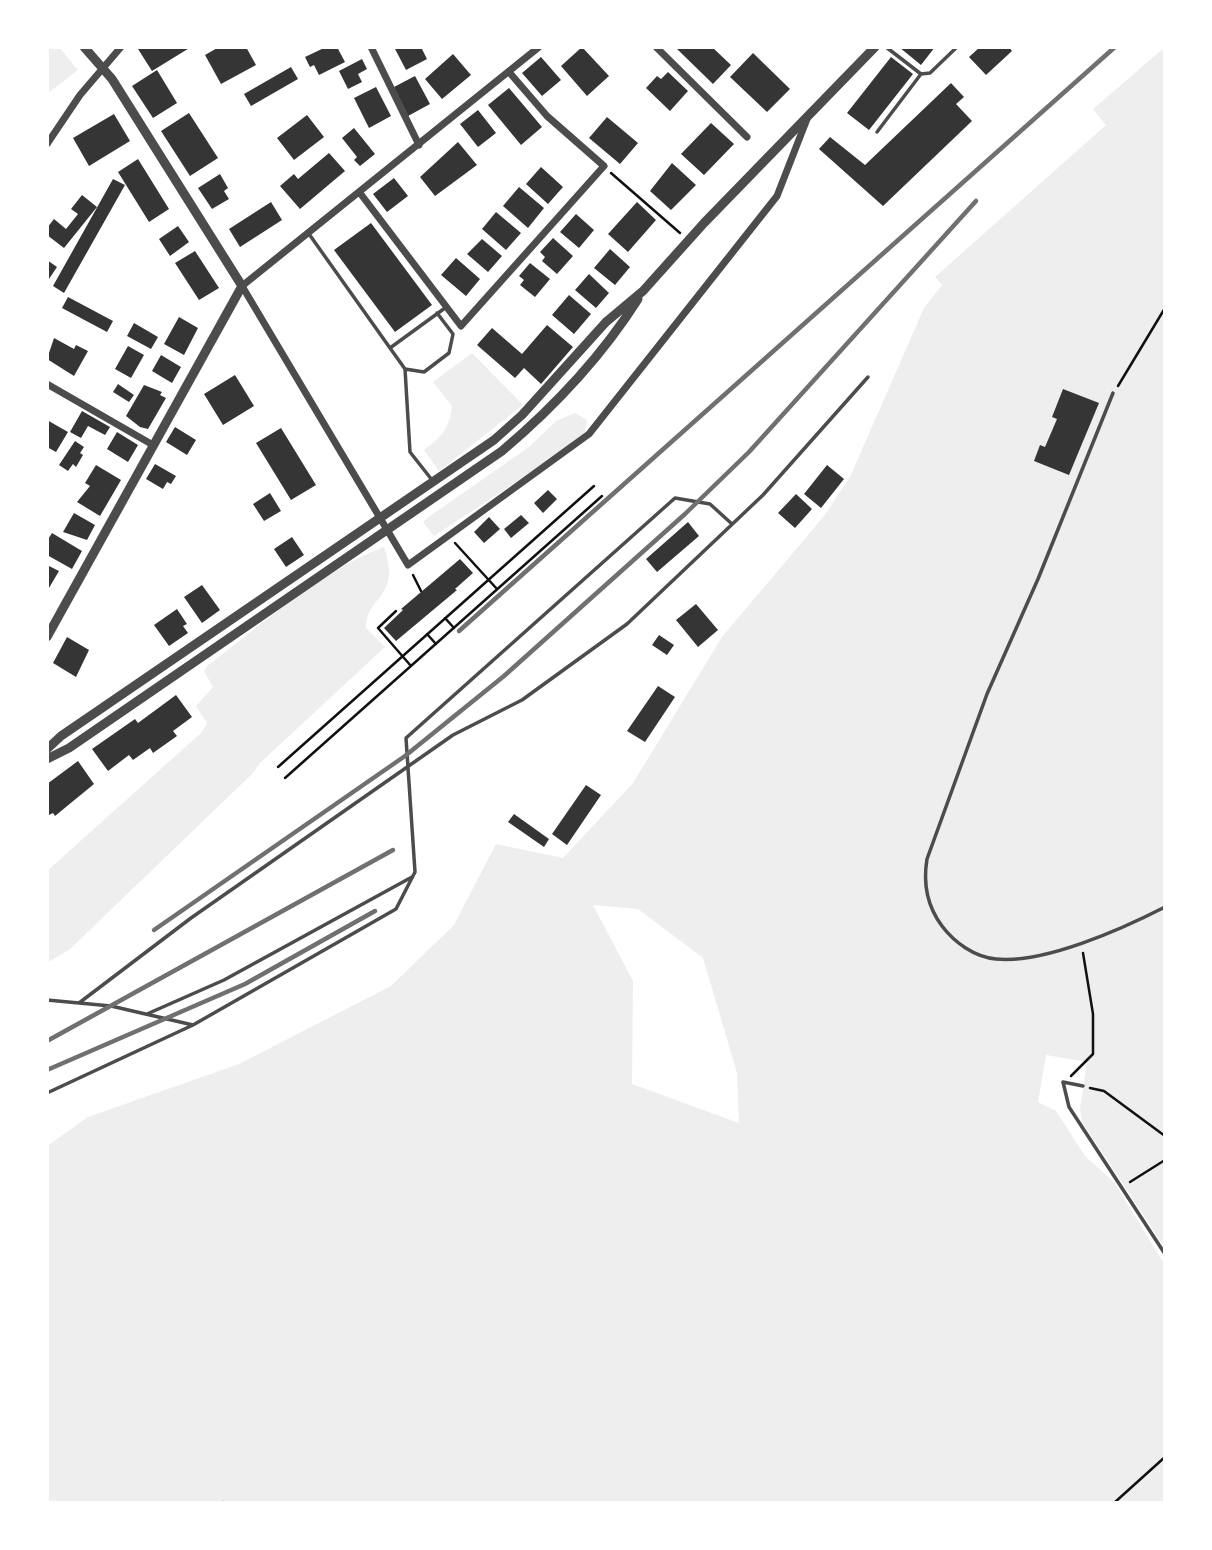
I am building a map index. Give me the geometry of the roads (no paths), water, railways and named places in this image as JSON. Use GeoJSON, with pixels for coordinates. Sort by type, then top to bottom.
{"type":"FeatureCollection","features":[{"type":"Feature","properties":{"kind":"street"},"geometry":{"type":"LineString","coordinates":[[84,47],[103,67],[243,286],[408,565],[589,435],[776,196],[809,114]]}},
{"type":"Feature","properties":{"kind":"street"},"geometry":{"type":"LineString","coordinates":[[47,144],[103,67],[121,47]]}},
{"type":"Feature","properties":{"kind":"street"},"geometry":{"type":"LineString","coordinates":[[371,47],[419,145]]}},
{"type":"Feature","properties":{"kind":"street"},"geometry":{"type":"LineString","coordinates":[[47,637],[243,286],[539,47]]}},
{"type":"Feature","properties":{"kind":"street"},"geometry":{"type":"LineString","coordinates":[[656,47],[747,137]]}},
{"type":"Feature","properties":{"kind":"street"},"geometry":{"type":"LineString","coordinates":[[47,749],[73,728],[433,483],[522,415],[606,322],[643,290],[875,47]]}},
{"type":"Feature","properties":{"kind":"street"},"geometry":{"type":"LineString","coordinates":[[360,193],[461,326],[604,166],[547,116],[509,72]]}},
{"type":"Feature","properties":{"kind":"street"},"geometry":{"type":"LineString","coordinates":[[47,759],[69,748],[502,451],[532,426],[616,332],[643,290]]}},
{"type":"Feature","properties":{"kind":"street"},"geometry":{"type":"LineString","coordinates":[[47,384],[153,445]]}},
{"type":"Feature","properties":{"kind":"lane"},"geometry":{"type":"LineString","coordinates":[[886,47],[921,74],[930,73],[957,47]]}},
{"type":"Feature","properties":{"kind":"lane"},"geometry":{"type":"LineString","coordinates":[[877,132],[921,74]]}},
{"type":"Feature","properties":{"kind":"lane"},"geometry":{"type":"LineString","coordinates":[[309,234],[405,369],[410,452],[433,483]]}},
{"type":"Feature","properties":{"kind":"lane"},"geometry":{"type":"LineString","coordinates":[[390,348],[446,306]]}},
{"type":"Feature","properties":{"kind":"lane"},"geometry":{"type":"LineString","coordinates":[[405,369],[424,372],[449,352],[453,334],[437,313]]}},
{"type":"Feature","properties":{"kind":"lane"},"geometry":{"type":"LineString","coordinates":[[79,1003],[191,918],[453,735],[522,700],[627,624],[763,495],[867,377]]}},
{"type":"Feature","properties":{"kind":"lane"},"geometry":{"type":"LineString","coordinates":[[1113,393],[988,694],[927,859],[925,874],[928,898],[938,921],[954,940],[973,952],[995,959],[1009,959],[1082,943],[1118,932],[1165,907]]}},
{"type":"Feature","properties":{"kind":"lane"},"geometry":{"type":"LineString","coordinates":[[47,1093],[193,1025],[396,909],[413,876],[406,737],[675,498],[710,504],[732,524]]}},
{"type":"Feature","properties":{"kind":"lane"},"geometry":{"type":"LineString","coordinates":[[147,1014],[224,980],[413,876]]}},
{"type":"Feature","properties":{"kind":"lane"},"geometry":{"type":"LineString","coordinates":[[47,1000],[147,1014],[193,1025]]}},
{"type":"Feature","properties":{"kind":"lane"},"geometry":{"type":"LineString","coordinates":[[1083,1086],[1063,1082],[1069,1107],[1165,1254]]}},
{"type":"Feature","properties":{"kind":"railway"},"geometry":{"type":"LineString","coordinates":[[459,631],[1115,47]]}},
{"type":"Feature","properties":{"kind":"railway"},"geometry":{"type":"LineString","coordinates":[[154,930],[405,756],[504,676],[685,514],[749,452],[976,201]]}},
{"type":"Feature","properties":{"kind":"railway"},"geometry":{"type":"LineString","coordinates":[[47,1041],[393,850]]}},
{"type":"Feature","properties":{"kind":"railway"},"geometry":{"type":"LineString","coordinates":[[47,1070],[245,984],[375,911]]}}]}
